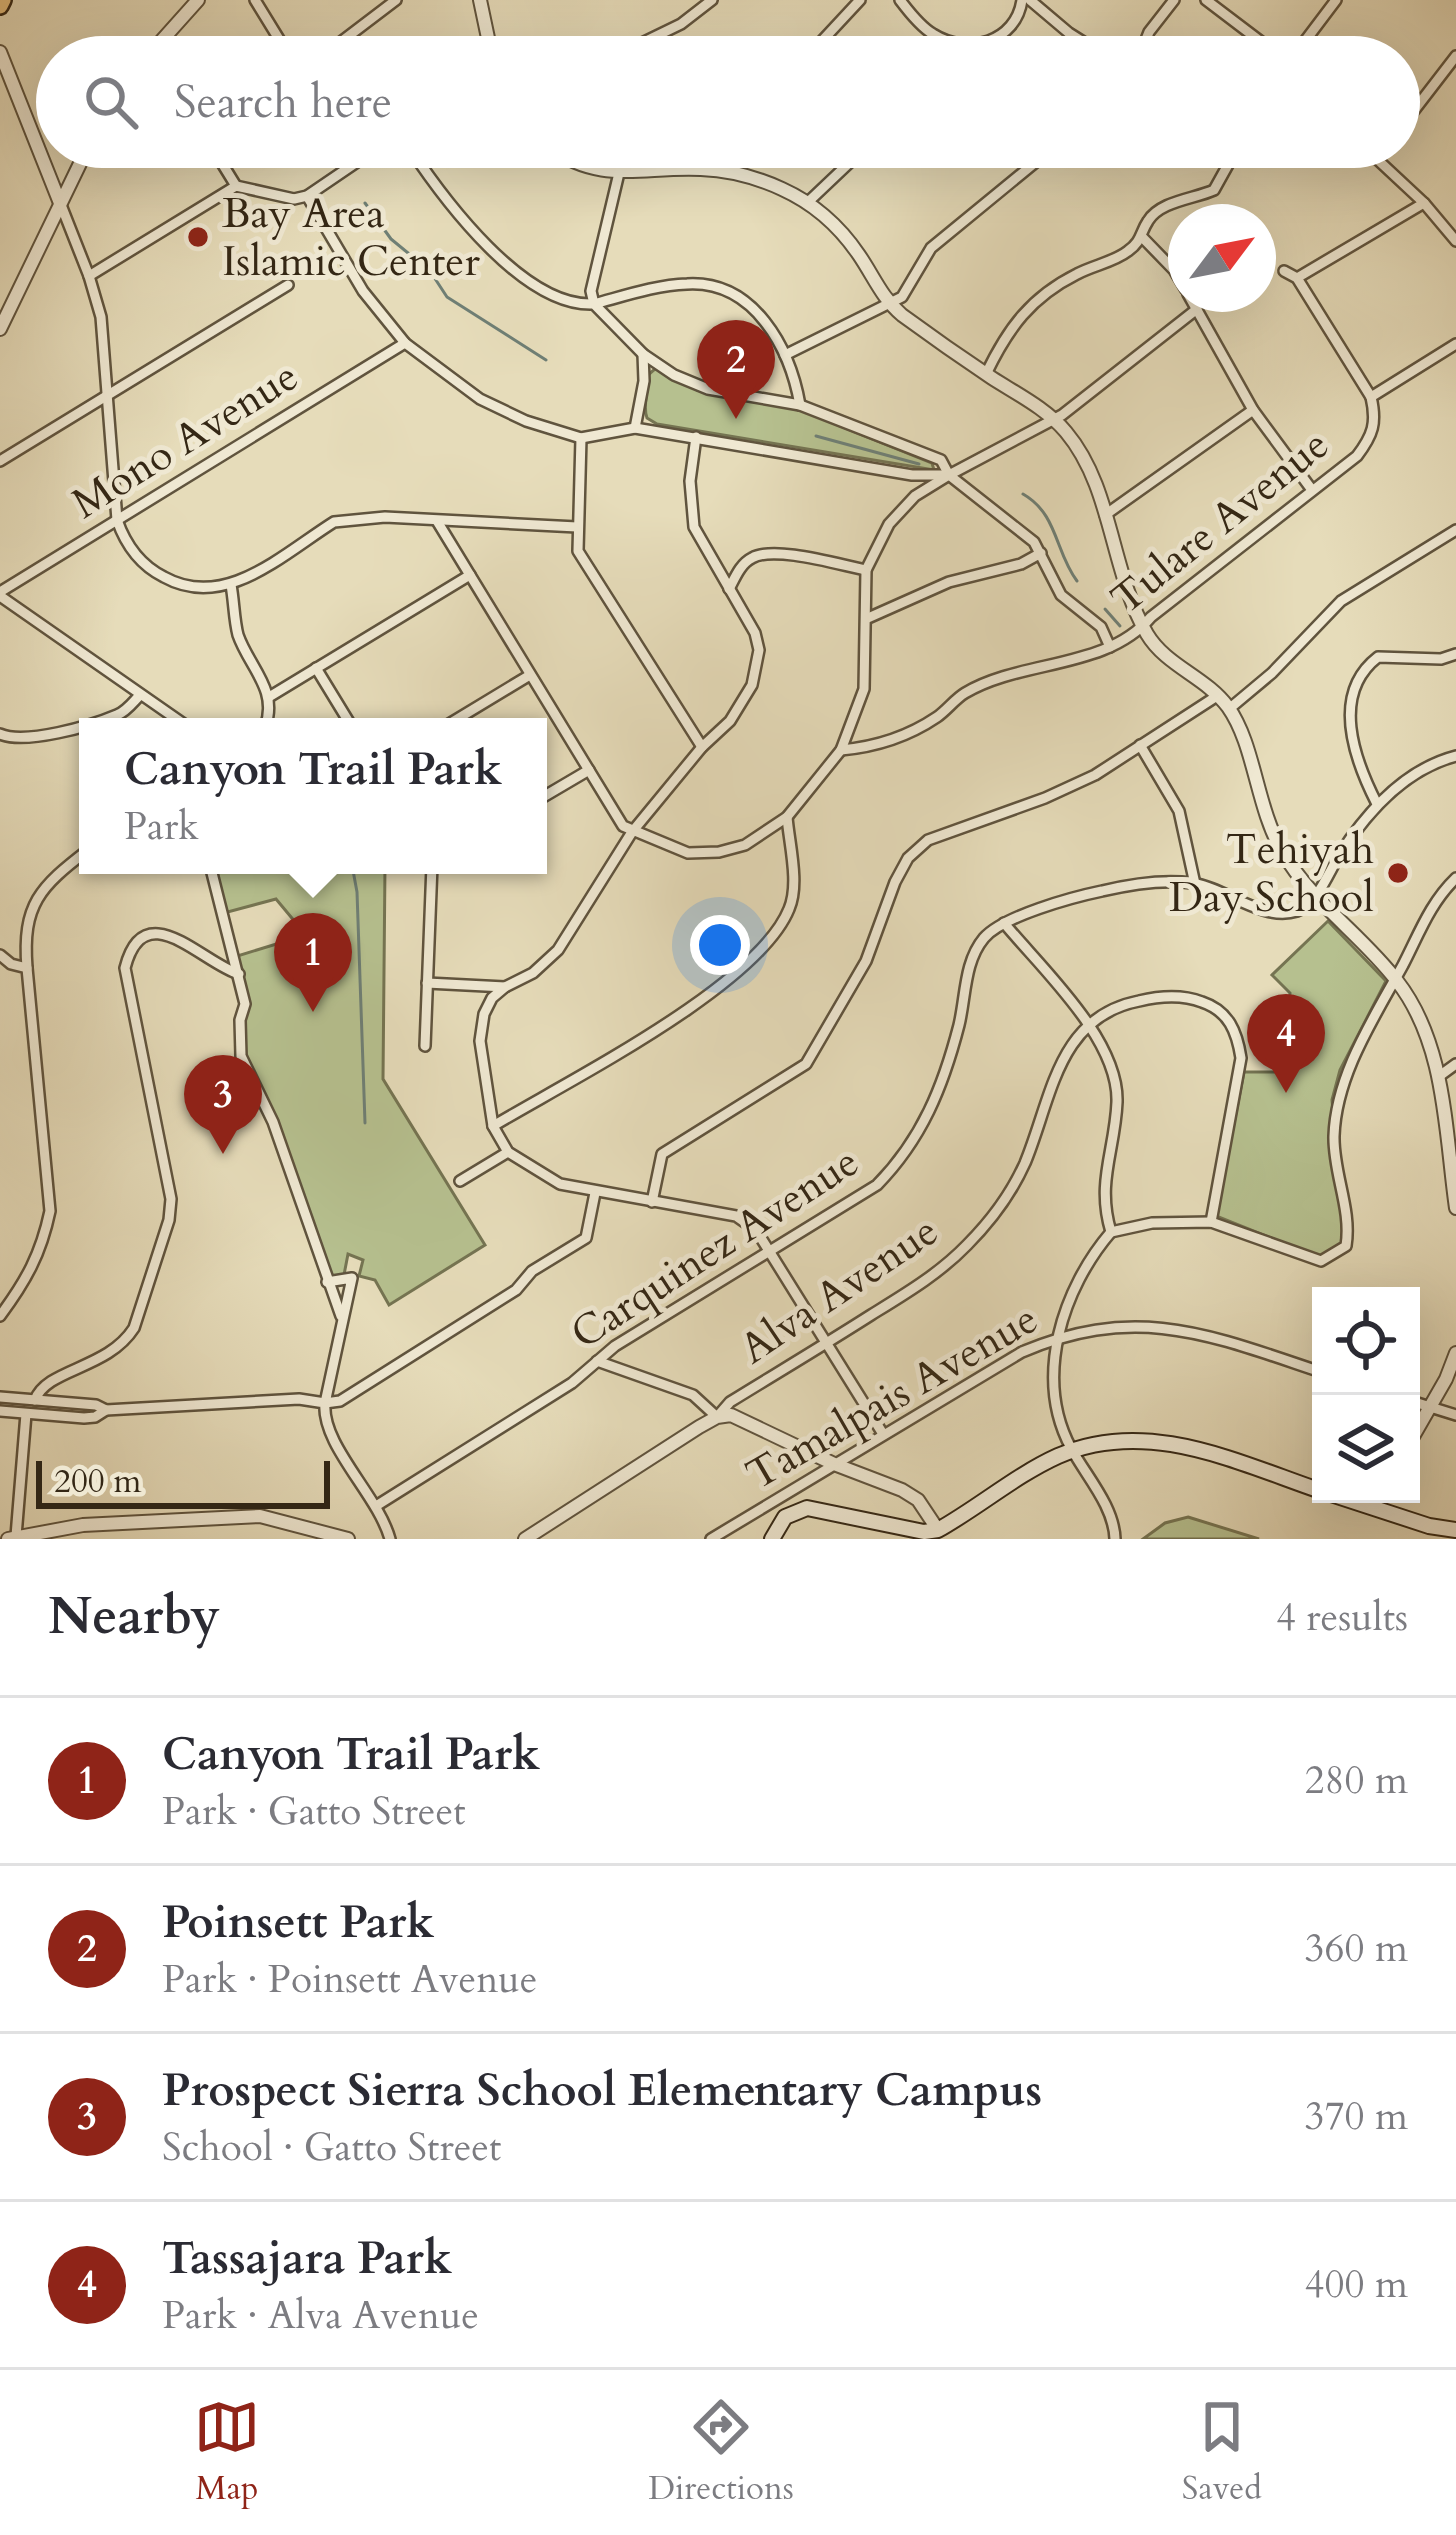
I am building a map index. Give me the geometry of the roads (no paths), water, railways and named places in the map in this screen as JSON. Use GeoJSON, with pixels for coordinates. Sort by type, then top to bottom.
{"type":"FeatureCollection","features":[{"type":"Feature","properties":{"kind":"main road"},"geometry":{"type":"LineString","coordinates":[[772,1539],[785,1517],[807,1508],[940,1534],[1048,1461],[1106,1442],[1138,1439],[1178,1444],[1312,1487]]}},
{"type":"Feature","properties":{"kind":"main road"},"geometry":{"type":"LineString","coordinates":[[1381,1503],[1430,1526],[1456,1530]]}},
{"type":"Feature","properties":{"kind":"street"},"geometry":{"type":"LineString","coordinates":[[168,36],[198,0]]}},
{"type":"Feature","properties":{"kind":"street"},"geometry":{"type":"LineString","coordinates":[[255,0],[277,36]]}},
{"type":"Feature","properties":{"kind":"street"},"geometry":{"type":"LineString","coordinates":[[349,36],[396,0]]}},
{"type":"Feature","properties":{"kind":"street"},"geometry":{"type":"LineString","coordinates":[[480,0],[488,36]]}},
{"type":"Feature","properties":{"kind":"street"},"geometry":{"type":"LineString","coordinates":[[656,36],[712,0]]}},
{"type":"Feature","properties":{"kind":"street"},"geometry":{"type":"LineString","coordinates":[[827,36],[860,0]]}},
{"type":"Feature","properties":{"kind":"street"},"geometry":{"type":"LineString","coordinates":[[900,0],[936,36]]}},
{"type":"Feature","properties":{"kind":"street"},"geometry":{"type":"LineString","coordinates":[[1003,36],[1026,0],[1074,36]]}},
{"type":"Feature","properties":{"kind":"street"},"geometry":{"type":"LineString","coordinates":[[1147,36],[1174,0]]}},
{"type":"Feature","properties":{"kind":"street"},"geometry":{"type":"LineString","coordinates":[[1206,0],[1253,36]]}},
{"type":"Feature","properties":{"kind":"street"},"geometry":{"type":"LineString","coordinates":[[1309,36],[1336,0]]}},
{"type":"Feature","properties":{"kind":"street"},"geometry":{"type":"LineString","coordinates":[[0,52],[36,142]]}},
{"type":"Feature","properties":{"kind":"street"},"geometry":{"type":"LineString","coordinates":[[1420,103],[1456,56]]}},
{"type":"Feature","properties":{"kind":"street"},"geometry":{"type":"LineString","coordinates":[[46,168],[101,317],[117,520],[129,549],[150,570],[178,586],[231,585],[334,522],[455,518],[577,527]]}},
{"type":"Feature","properties":{"kind":"street"},"geometry":{"type":"LineString","coordinates":[[0,329],[78,168]]}},
{"type":"Feature","properties":{"kind":"street"},"geometry":{"type":"LineString","coordinates":[[225,168],[236,186]]}},
{"type":"Feature","properties":{"kind":"street"},"geometry":{"type":"LineString","coordinates":[[89,276],[236,186],[294,199],[307,196],[347,168]]}},
{"type":"Feature","properties":{"kind":"street"},"geometry":{"type":"LineString","coordinates":[[424,168],[458,215],[502,260],[573,305],[689,283],[719,286],[747,301],[769,325],[785,355],[800,405]]}},
{"type":"Feature","properties":{"kind":"street"},"geometry":{"type":"LineString","coordinates":[[589,168],[619,173],[669,169],[737,173],[785,190],[807,203],[857,253],[889,304],[1054,420],[1086,462],[1120,575],[1143,626],[1164,654],[1229,709],[1243,736],[1263,814],[1284,856],[1395,978],[1417,1009],[1438,1077],[1456,1208]]}},
{"type":"Feature","properties":{"kind":"street"},"geometry":{"type":"LineString","coordinates":[[807,203],[844,168]]}},
{"type":"Feature","properties":{"kind":"street"},"geometry":{"type":"LineString","coordinates":[[785,355],[902,297],[922,259],[950,229],[1027,168]]}},
{"type":"Feature","properties":{"kind":"street"},"geometry":{"type":"LineString","coordinates":[[986,374],[1008,329],[1024,310],[1079,273],[1125,254],[1143,238],[1148,220],[1166,205],[1214,190],[1226,168]]}},
{"type":"Feature","properties":{"kind":"street"},"geometry":{"type":"LineString","coordinates":[[1388,168],[1456,242]]}},
{"type":"Feature","properties":{"kind":"street"},"geometry":{"type":"LineString","coordinates":[[619,173],[591,291],[594,304],[643,353],[674,375],[708,389],[800,405],[941,460],[949,475],[1034,542],[1061,595],[1101,627],[1110,647]]}},
{"type":"Feature","properties":{"kind":"street"},"geometry":{"type":"LineString","coordinates":[[307,196],[363,291],[404,344],[480,399],[526,422],[581,438],[635,428],[912,475],[949,475]]}},
{"type":"Feature","properties":{"kind":"street"},"geometry":{"type":"LineString","coordinates":[[1297,278],[1424,203]]}},
{"type":"Feature","properties":{"kind":"street"},"geometry":{"type":"LineString","coordinates":[[1143,238],[1168,264]]}},
{"type":"Feature","properties":{"kind":"street"},"geometry":{"type":"LineString","coordinates":[[1284,271],[1297,278],[1371,397],[1456,344]]}},
{"type":"Feature","properties":{"kind":"street"},"geometry":{"type":"LineString","coordinates":[[0,461],[289,285]]}},
{"type":"Feature","properties":{"kind":"street"},"geometry":{"type":"LineString","coordinates":[[437,521],[623,826],[688,853],[746,845],[787,817],[841,750],[863,689],[866,570],[889,524],[915,496],[1054,420],[1193,312]]}},
{"type":"Feature","properties":{"kind":"street"},"geometry":{"type":"LineString","coordinates":[[1199,312],[1253,410],[1312,490]]}},
{"type":"Feature","properties":{"kind":"street","name":"Mono Avenue"},"geometry":{"type":"LineString","coordinates":[[0,594],[404,344]]}},
{"type":"Feature","properties":{"kind":"street"},"geometry":{"type":"LineString","coordinates":[[635,428],[644,381],[643,353]]}},
{"type":"Feature","properties":{"kind":"street","name":"Tulare Avenue"},"geometry":{"type":"LineString","coordinates":[[841,750],[865,748],[905,734],[966,692],[1128,640],[1357,456],[1371,438],[1376,419],[1371,397]]}},
{"type":"Feature","properties":{"kind":"street"},"geometry":{"type":"LineString","coordinates":[[1105,515],[1253,410]]}},
{"type":"Feature","properties":{"kind":"street"},"geometry":{"type":"LineString","coordinates":[[696,437],[690,482],[694,527],[748,617],[759,650],[752,685],[730,721],[702,747],[632,832],[558,950],[532,974],[505,986],[492,998],[480,1041],[493,1126],[508,1152],[560,1184],[736,1216],[756,1230],[884,1434]]}},
{"type":"Feature","properties":{"kind":"street"},"geometry":{"type":"LineString","coordinates":[[581,438],[578,551],[702,747]]}},
{"type":"Feature","properties":{"kind":"street"},"geometry":{"type":"LineString","coordinates":[[1229,709],[1272,673],[1341,601],[1456,530]]}},
{"type":"Feature","properties":{"kind":"street"},"geometry":{"type":"LineString","coordinates":[[729,589],[752,557],[771,553],[866,570]]}},
{"type":"Feature","properties":{"kind":"street"},"geometry":{"type":"LineString","coordinates":[[868,618],[932,588],[1021,564],[1041,553]]}},
{"type":"Feature","properties":{"kind":"street"},"geometry":{"type":"LineString","coordinates":[[269,698],[470,575]]}},
{"type":"Feature","properties":{"kind":"street"},"geometry":{"type":"LineString","coordinates":[[231,585],[238,635],[269,698],[268,718]]}},
{"type":"Feature","properties":{"kind":"street"},"geometry":{"type":"LineString","coordinates":[[0,594],[174,718]]}},
{"type":"Feature","properties":{"kind":"street"},"geometry":{"type":"LineString","coordinates":[[1377,804],[1354,745],[1349,709],[1357,676],[1378,657],[1441,659],[1456,654]]}},
{"type":"Feature","properties":{"kind":"street"},"geometry":{"type":"LineString","coordinates":[[316,668],[347,718]]}},
{"type":"Feature","properties":{"kind":"street"},"geometry":{"type":"LineString","coordinates":[[459,718],[530,675]]}},
{"type":"Feature","properties":{"kind":"street"},"geometry":{"type":"LineString","coordinates":[[105,718],[119,714],[140,695]]}},
{"type":"Feature","properties":{"kind":"street"},"geometry":{"type":"LineString","coordinates":[[652,1202],[662,1154],[806,1064],[866,961],[908,858],[928,840],[1095,775],[1217,696]]}},
{"type":"Feature","properties":{"kind":"street"},"geometry":{"type":"LineString","coordinates":[[0,734],[14,740],[79,725]]}},
{"type":"Feature","properties":{"kind":"street"},"geometry":{"type":"LineString","coordinates":[[1140,745],[1179,811],[1196,884]]}},
{"type":"Feature","properties":{"kind":"street"},"geometry":{"type":"LineString","coordinates":[[1111,1232],[1103,1186],[1117,1099],[1107,1058],[1087,1022],[1004,923],[1098,891],[1147,882],[1196,884],[1275,913],[1298,911],[1315,895],[1377,804],[1410,778],[1456,756]]}},
{"type":"Feature","properties":{"kind":"street"},"geometry":{"type":"LineString","coordinates":[[547,795],[589,770]]}},
{"type":"Feature","properties":{"kind":"street"},"geometry":{"type":"LineString","coordinates":[[493,1126],[717,991],[753,960],[792,904],[787,817]]}},
{"type":"Feature","properties":{"kind":"street"},"geometry":{"type":"LineString","coordinates":[[0,1316],[32,1273],[50,1211],[25,940],[34,902],[52,878],[79,857]]}},
{"type":"Feature","properties":{"kind":"street"},"geometry":{"type":"LineString","coordinates":[[212,874],[245,1004],[240,1020],[241,1056],[273,1122],[341,1316]]}},
{"type":"Feature","properties":{"kind":"street"},"geometry":{"type":"LineString","coordinates":[[425,1046],[432,874]]}},
{"type":"Feature","properties":{"kind":"street"},"geometry":{"type":"LineString","coordinates":[[1115,1539],[1112,1517],[1073,1451],[1057,1406],[1059,1336],[1067,1300],[1085,1263],[1111,1232],[1152,1223],[1211,1222],[1321,1261],[1346,1246],[1349,1229],[1334,1142],[1336,1106],[1350,1066],[1432,904],[1456,878]]}},
{"type":"Feature","properties":{"kind":"street","name":"Carquinez Avenue"},"geometry":{"type":"LineString","coordinates":[[376,1506],[877,1185],[907,1154],[936,1096],[959,1024],[973,955],[986,935],[1004,923]]}},
{"type":"Feature","properties":{"kind":"street"},"geometry":{"type":"LineString","coordinates":[[34,1400],[47,1382],[107,1357],[124,1343],[134,1328],[170,1220],[169,1180],[125,968],[129,954],[142,938],[174,935],[238,974]]}},
{"type":"Feature","properties":{"kind":"street"},"geometry":{"type":"LineString","coordinates":[[0,955],[10,964],[27,968]]}},
{"type":"Feature","properties":{"kind":"street"},"geometry":{"type":"LineString","coordinates":[[428,982],[505,986]]}},
{"type":"Feature","properties":{"kind":"street"},"geometry":{"type":"LineString","coordinates":[[1087,1022],[1123,1004],[1159,997],[1190,998],[1211,1005],[1229,1019],[1241,1058],[1211,1222]]}},
{"type":"Feature","properties":{"kind":"street","name":"Alva Avenue"},"geometry":{"type":"LineString","coordinates":[[717,1417],[730,1402],[940,1271],[998,1209],[1023,1166],[1067,1051],[1087,1022]]}},
{"type":"Feature","properties":{"kind":"street"},"geometry":{"type":"LineString","coordinates":[[1438,1077],[1456,1064]]}},
{"type":"Feature","properties":{"kind":"street"},"geometry":{"type":"LineString","coordinates":[[460,1181],[508,1152]]}},
{"type":"Feature","properties":{"kind":"street"},"geometry":{"type":"LineString","coordinates":[[0,1411],[84,1418],[106,1410],[340,1401],[516,1290],[532,1271],[586,1238],[595,1193]]}},
{"type":"Feature","properties":{"kind":"street"},"geometry":{"type":"LineString","coordinates":[[327,1282],[352,1279],[324,1420],[376,1506],[390,1539]]}},
{"type":"Feature","properties":{"kind":"street","name":"Tamalpais Avenue"},"geometry":{"type":"LineString","coordinates":[[711,1539],[1022,1352],[1059,1336],[1129,1325],[1168,1327],[1208,1334],[1312,1369]]}},
{"type":"Feature","properties":{"kind":"street"},"geometry":{"type":"LineString","coordinates":[[1420,1425],[1456,1353]]}},
{"type":"Feature","properties":{"kind":"street"},"geometry":{"type":"LineString","coordinates":[[597,1361],[693,1395],[717,1417]]}},
{"type":"Feature","properties":{"kind":"street"},"geometry":{"type":"LineString","coordinates":[[0,1397],[96,1405],[106,1410]]}},
{"type":"Feature","properties":{"kind":"street"},"geometry":{"type":"LineString","coordinates":[[1420,1404],[1456,1414]]}},
{"type":"Feature","properties":{"kind":"street"},"geometry":{"type":"LineString","coordinates":[[26,1414],[12,1538],[82,1525],[260,1516],[348,1539]]}},
{"type":"Feature","properties":{"kind":"street"},"geometry":{"type":"LineString","coordinates":[[525,1539],[717,1417],[742,1419],[833,1464],[902,1490],[918,1500],[940,1534]]}},
{"type":"Feature","properties":{"kind":"street"},"geometry":{"type":"LineString","coordinates":[[82,1525],[88,1539]]}},
{"type":"Feature","properties":{"kind":"waterway"},"geometry":{"type":"LineString","coordinates":[[365,203],[391,239],[430,271],[447,297],[546,360]]}},
{"type":"Feature","properties":{"kind":"waterway"},"geometry":{"type":"LineString","coordinates":[[816,436],[919,464]]}},
{"type":"Feature","properties":{"kind":"waterway"},"geometry":{"type":"LineString","coordinates":[[1023,494],[1050,523],[1077,581]]}},
{"type":"Feature","properties":{"kind":"waterway"},"geometry":{"type":"LineString","coordinates":[[1105,609],[1120,626]]}},
{"type":"Feature","properties":{"kind":"waterway"},"geometry":{"type":"LineString","coordinates":[[354,874],[365,1123]]}},
{"type":"Feature","properties":{"kind":"place","name":"Bay Area Islamic Center"},"geometry":{"type":"Point","coordinates":[198,237]}},
{"type":"Feature","properties":{"kind":"place","name":"Poinsett Park"},"geometry":{"type":"Point","coordinates":[736,419]}},
{"type":"Feature","properties":{"kind":"place","name":"Tehiyah Day School"},"geometry":{"type":"Point","coordinates":[1398,873]}},
{"type":"Feature","properties":{"kind":"place","name":"Canyon Trail Park"},"geometry":{"type":"Point","coordinates":[313,1012]}},
{"type":"Feature","properties":{"kind":"place","name":"Tassajara Park"},"geometry":{"type":"Point","coordinates":[1286,1093]}},
{"type":"Feature","properties":{"kind":"place","name":"Prospect Sierra School Elementary Campus"},"geometry":{"type":"Point","coordinates":[223,1154]}}]}
